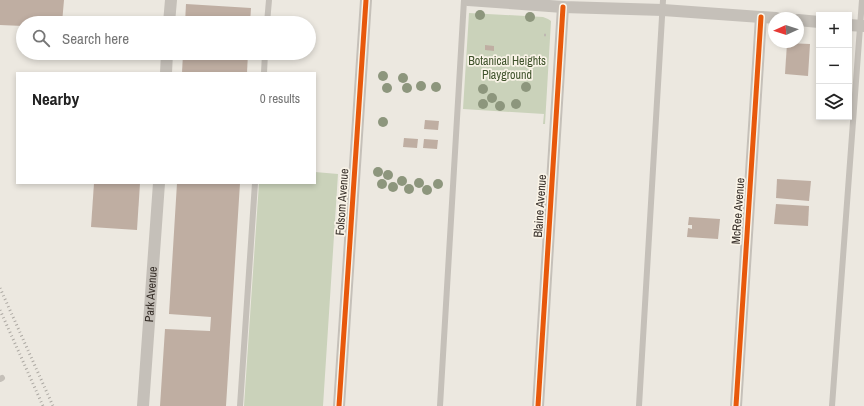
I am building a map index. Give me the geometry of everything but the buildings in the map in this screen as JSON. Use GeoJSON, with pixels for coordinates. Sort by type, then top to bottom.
{"type":"FeatureCollection","features":[{"type":"Feature","properties":{"kind":"street"},"geometry":{"type":"LineString","coordinates":[[170,16],[171,0]]}},
{"type":"Feature","properties":{"kind":"street","name":"Folsom Avenue"},"geometry":{"type":"LineString","coordinates":[[339,406],[366,0]]}},
{"type":"Feature","properties":{"kind":"street"},"geometry":{"type":"LineString","coordinates":[[468,0],[563,7],[663,5],[768,17]]}},
{"type":"Feature","properties":{"kind":"street","name":"Blaine Avenue"},"geometry":{"type":"LineString","coordinates":[[538,406],[563,7]]}},
{"type":"Feature","properties":{"kind":"street","name":"McRee Avenue"},"geometry":{"type":"LineString","coordinates":[[736,406],[761,17]]}},
{"type":"Feature","properties":{"kind":"street"},"geometry":{"type":"LineString","coordinates":[[804,21],[816,22]]}},
{"type":"Feature","properties":{"kind":"street"},"geometry":{"type":"LineString","coordinates":[[166,72],[167,60]]}},
{"type":"Feature","properties":{"kind":"street","name":"Park Avenue"},"geometry":{"type":"LineString","coordinates":[[143,406],[159,184]]}},
{"type":"Feature","properties":{"kind":"lane"},"geometry":{"type":"LineString","coordinates":[[268,16],[269,0]]}},
{"type":"Feature","properties":{"kind":"lane"},"geometry":{"type":"LineString","coordinates":[[440,406],[464,0]]}},
{"type":"Feature","properties":{"kind":"lane"},"geometry":{"type":"LineString","coordinates":[[832,406],[858,25],[862,0]]}},
{"type":"Feature","properties":{"kind":"lane"},"geometry":{"type":"LineString","coordinates":[[639,406],[663,5]]}},
{"type":"Feature","properties":{"kind":"lane"},"geometry":{"type":"LineString","coordinates":[[264,72],[265,60]]}},
{"type":"Feature","properties":{"kind":"lane"},"geometry":{"type":"LineString","coordinates":[[240,406],[255,184]]}},
{"type":"Feature","properties":{"kind":"green space","name":"Botanical Heights Playground"},"geometry":{"type":"Polygon","coordinates":[[[469,13],[543,17],[551,21],[545,124],[543,124],[544,114],[463,109],[469,13]]]}},
{"type":"Feature","properties":{"kind":"green space"},"geometry":{"type":"Polygon","coordinates":[[[316,172],[338,174],[323,406],[244,406],[259,184],[316,184],[316,172]]]}},
{"type":"Feature","properties":{"kind":"railway"},"geometry":{"type":"LineString","coordinates":[[0,288],[53,406]]}},
{"type":"Feature","properties":{"kind":"railway"},"geometry":{"type":"LineString","coordinates":[[0,310],[43,406]]}},
{"type":"Feature","properties":{"kind":"cycle path"},"geometry":{"type":"LineString","coordinates":[[339,406],[366,0]]}},
{"type":"Feature","properties":{"kind":"cycle path"},"geometry":{"type":"LineString","coordinates":[[538,406],[563,7]]}},
{"type":"Feature","properties":{"kind":"cycle path"},"geometry":{"type":"LineString","coordinates":[[736,406],[761,17]]}}]}
